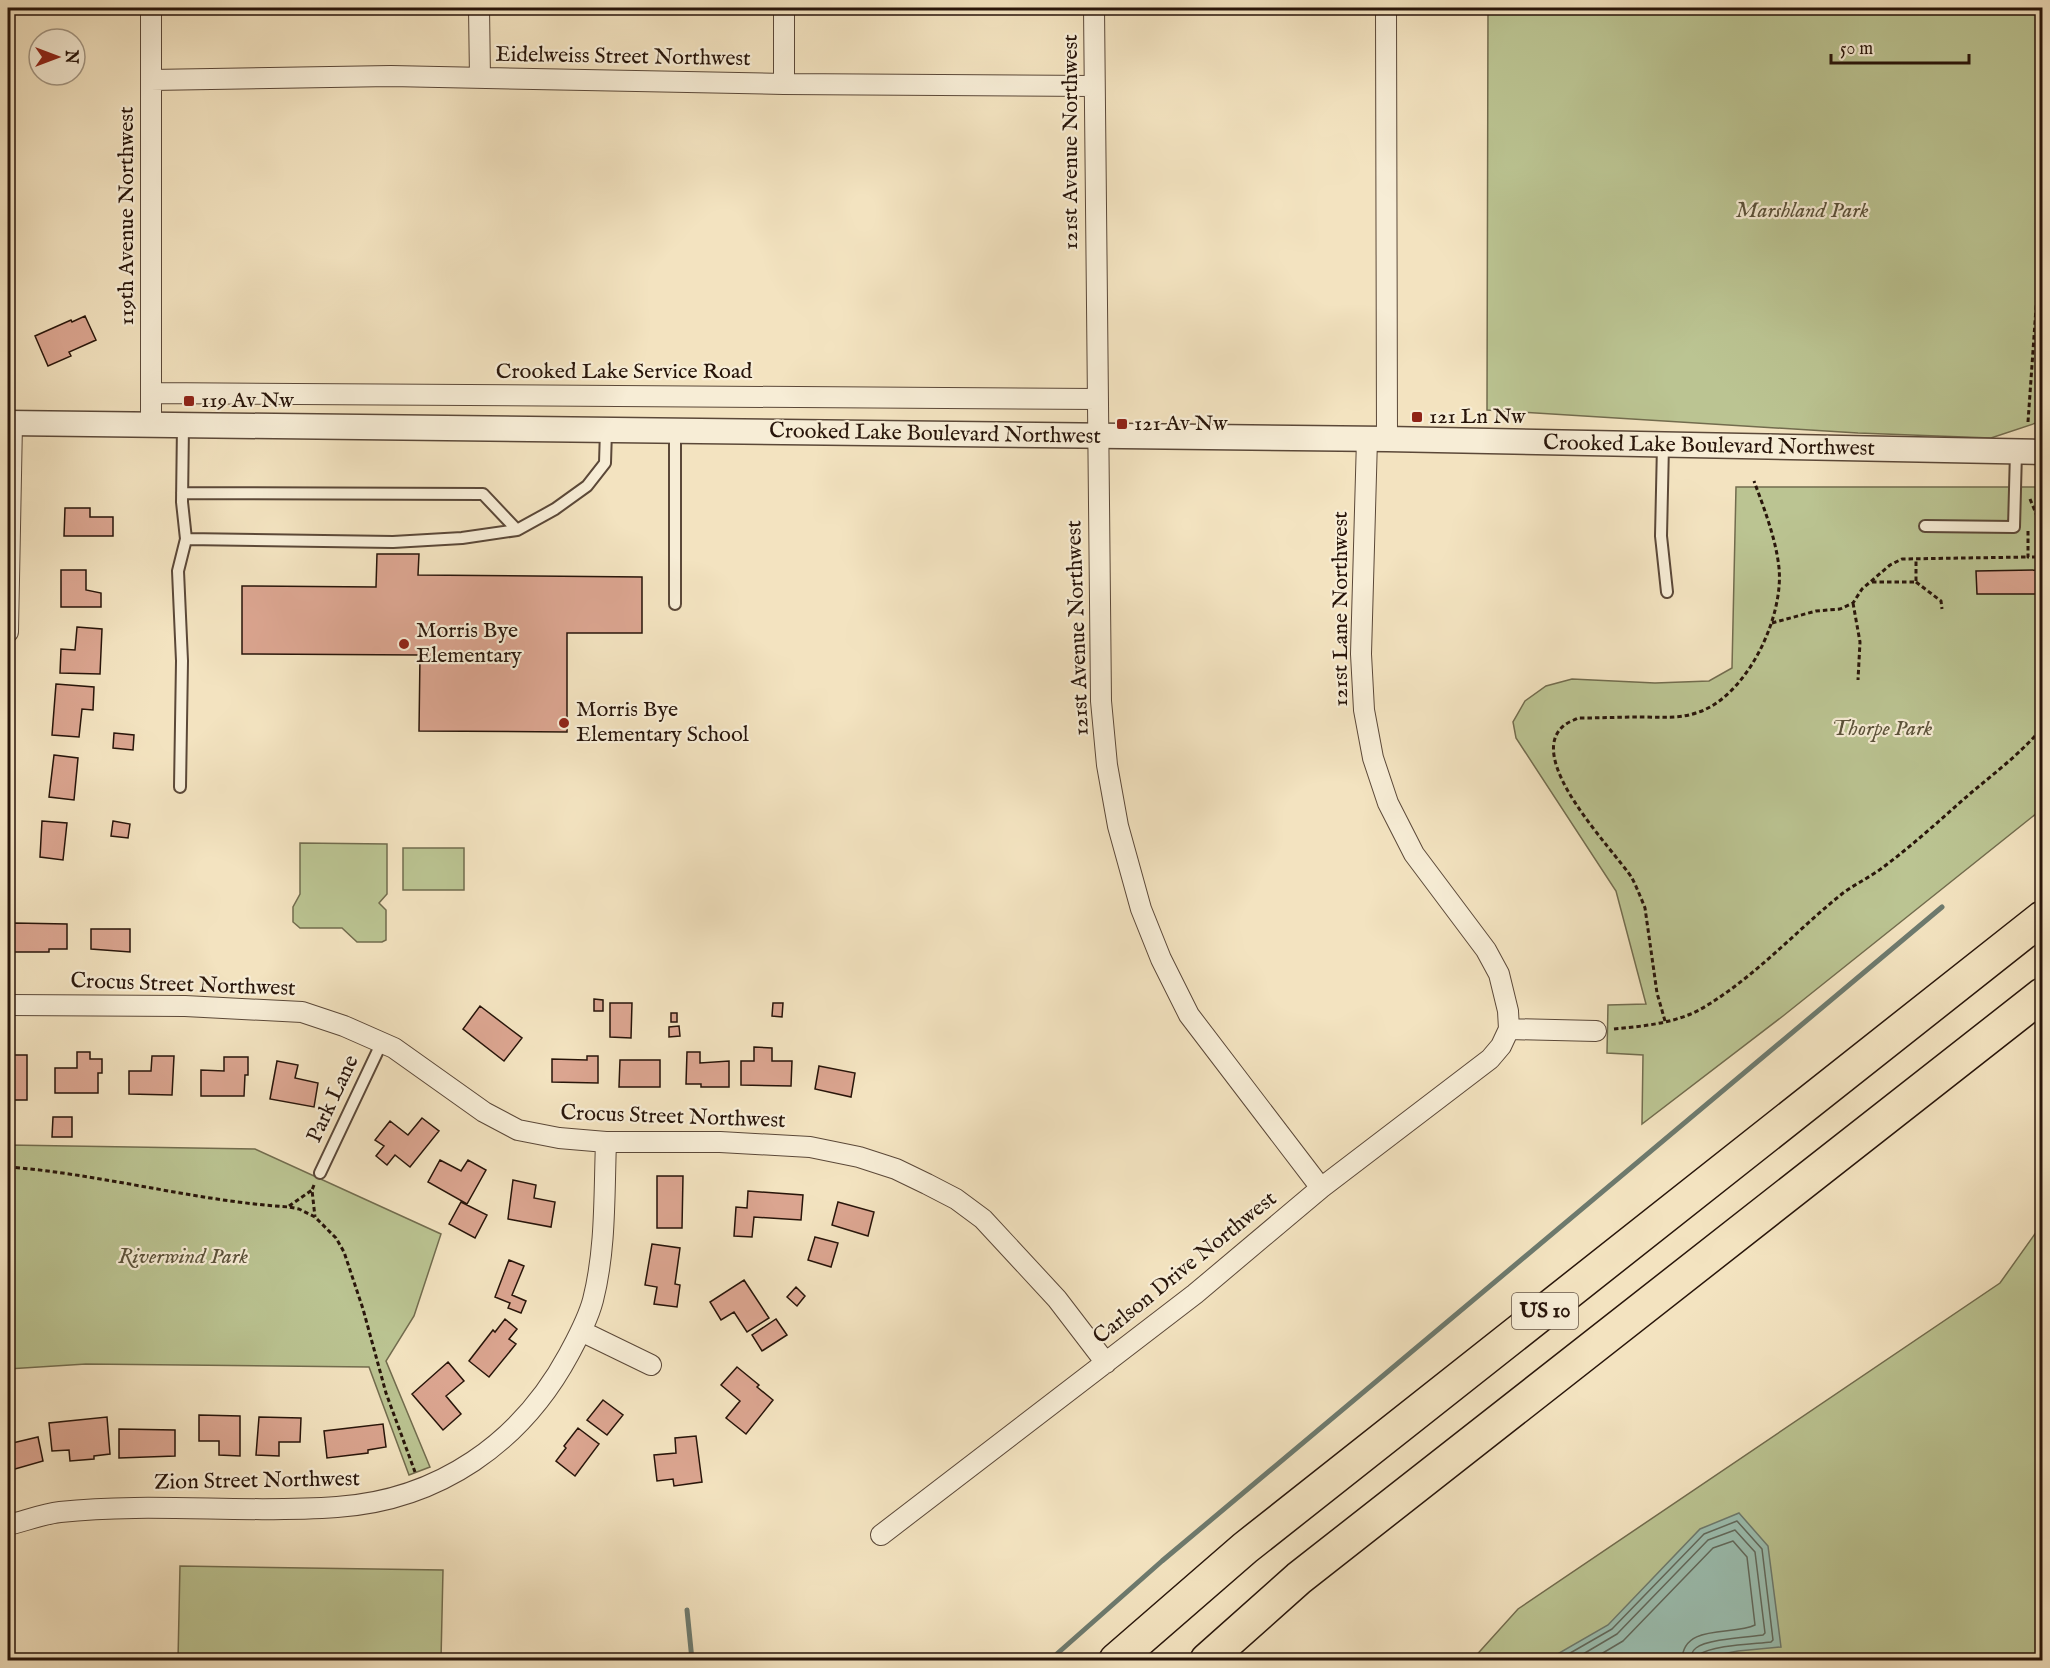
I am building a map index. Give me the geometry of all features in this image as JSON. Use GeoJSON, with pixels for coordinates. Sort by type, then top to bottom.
{"type":"FeatureCollection","features":[{"type":"Feature","properties":{"kind":"highway"},"geometry":{"type":"LineString","coordinates":[[1979,967],[2014,927],[2043,901]]}},
{"type":"Feature","properties":{"kind":"highway","name":"US 10"},"geometry":{"type":"LineString","coordinates":[[1116,1660],[1245,1548],[2043,918]]}},
{"type":"Feature","properties":{"kind":"highway","name":"US 10"},"geometry":{"type":"LineString","coordinates":[[1207,1660],[1299,1578],[2043,995]]}},
{"type":"Feature","properties":{"kind":"street","name":"119th Avenue Northwest"},"geometry":{"type":"LineString","coordinates":[[151,8],[151,425]]}},
{"type":"Feature","properties":{"kind":"street"},"geometry":{"type":"LineString","coordinates":[[479,8],[480,78]]}},
{"type":"Feature","properties":{"kind":"street"},"geometry":{"type":"LineString","coordinates":[[784,8],[784,84]]}},
{"type":"Feature","properties":{"kind":"street","name":"121st Avenue Northwest"},"geometry":{"type":"LineString","coordinates":[[1094,8],[1101,701],[1107,765],[1118,826],[1142,909],[1161,959],[1189,1015],[1321,1188]]}},
{"type":"Feature","properties":{"kind":"street","name":"121st Lane Northwest"},"geometry":{"type":"LineString","coordinates":[[1386,8],[1377,439],[1361,654],[1364,710],[1373,758],[1388,803],[1414,854],[1486,950],[1499,974],[1508,1011],[1509,1029]]}},
{"type":"Feature","properties":{"kind":"street","name":"Eidelweiss Street Northwest"},"geometry":{"type":"LineString","coordinates":[[151,80],[391,76],[784,84],[1094,86]]}},
{"type":"Feature","properties":{"kind":"street","name":"Crooked Lake Service Road"},"geometry":{"type":"LineString","coordinates":[[151,393],[1098,399]]}},
{"type":"Feature","properties":{"kind":"street"},"geometry":{"type":"LineString","coordinates":[[8,632],[10,423]]}},
{"type":"Feature","properties":{"kind":"street","name":"Crooked Lake Boulevard Northwest"},"geometry":{"type":"LineString","coordinates":[[10,423],[1377,439],[2043,452]]}},
{"type":"Feature","properties":{"kind":"street","name":"Crocus Street Northwest"},"geometry":{"type":"LineString","coordinates":[[8,1005],[185,1006],[302,1012],[382,1042],[445,1083],[484,1112],[518,1130],[559,1138],[606,1142],[720,1142],[810,1147],[859,1157],[897,1169],[956,1199],[983,1219],[1057,1299],[1106,1363]]}},
{"type":"Feature","properties":{"kind":"street"},"geometry":{"type":"LineString","coordinates":[[1509,1029],[1596,1031]]}},
{"type":"Feature","properties":{"kind":"street","name":"Carlson Drive Northwest"},"geometry":{"type":"LineString","coordinates":[[881,1535],[1106,1363],[1194,1294],[1321,1188],[1490,1059],[1501,1046],[1509,1029]]}},
{"type":"Feature","properties":{"kind":"street","name":"Zion Street Northwest"},"geometry":{"type":"LineString","coordinates":[[8,1525],[58,1512],[127,1507],[339,1508],[421,1490],[448,1478],[471,1464],[507,1435],[556,1379],[581,1331],[592,1301],[600,1262],[606,1142]]}},
{"type":"Feature","properties":{"kind":"street"},"geometry":{"type":"LineString","coordinates":[[581,1331],[651,1365]]}},
{"type":"Feature","properties":{"kind":"lane"},"geometry":{"type":"LineString","coordinates":[[180,787],[182,662],[178,571],[186,538],[182,493],[183,425]]}},
{"type":"Feature","properties":{"kind":"lane"},"geometry":{"type":"LineString","coordinates":[[186,538],[393,542],[462,538],[517,530],[555,509],[587,486],[605,463],[606,430]]}},
{"type":"Feature","properties":{"kind":"lane"},"geometry":{"type":"LineString","coordinates":[[675,430],[675,604]]}},
{"type":"Feature","properties":{"kind":"lane"},"geometry":{"type":"LineString","coordinates":[[1663,445],[1661,536],[1667,592]]}},
{"type":"Feature","properties":{"kind":"lane"},"geometry":{"type":"LineString","coordinates":[[1924,526],[2014,527],[2016,452]]}},
{"type":"Feature","properties":{"kind":"lane"},"geometry":{"type":"LineString","coordinates":[[182,493],[483,494],[517,530]]}},
{"type":"Feature","properties":{"kind":"lane","name":"Park Lane"},"geometry":{"type":"LineString","coordinates":[[320,1173],[382,1042]]}},
{"type":"Feature","properties":{"kind":"path"},"geometry":{"type":"LineString","coordinates":[[2028,422],[2043,223]]}},
{"type":"Feature","properties":{"kind":"path"},"geometry":{"type":"LineString","coordinates":[[1665,1021],[1657,993],[1645,908],[1641,896],[1631,878],[1575,803],[1557,769],[1553,751],[1557,735],[1564,725],[1578,718],[1676,718],[1709,708],[1730,694],[1756,657],[1772,623],[1778,596],[1779,569],[1772,537],[1754,481]]}},
{"type":"Feature","properties":{"kind":"path"},"geometry":{"type":"LineString","coordinates":[[2029,496],[2043,528]]}},
{"type":"Feature","properties":{"kind":"path"},"geometry":{"type":"LineString","coordinates":[[1772,623],[1816,611],[1840,609],[1853,603],[1862,589],[1902,559],[2028,557]]}},
{"type":"Feature","properties":{"kind":"path"},"geometry":{"type":"LineString","coordinates":[[1916,559],[1916,582]]}},
{"type":"Feature","properties":{"kind":"path"},"geometry":{"type":"LineString","coordinates":[[1871,582],[1916,582],[1941,601],[1942,609]]}},
{"type":"Feature","properties":{"kind":"path"},"geometry":{"type":"LineString","coordinates":[[1853,603],[1860,642],[1858,680]]}},
{"type":"Feature","properties":{"kind":"path"},"geometry":{"type":"LineString","coordinates":[[1596,1031],[1647,1026],[1665,1021],[1705,1007],[1729,991],[1776,953],[1845,891],[1877,871],[1918,839],[2043,728]]}},
{"type":"Feature","properties":{"kind":"path"},"geometry":{"type":"LineString","coordinates":[[8,1167],[222,1199],[288,1206],[315,1217],[336,1238],[347,1261],[386,1393],[421,1490]]}},
{"type":"Feature","properties":{"kind":"path"},"geometry":{"type":"LineString","coordinates":[[288,1206],[312,1190],[320,1173]]}},
{"type":"Feature","properties":{"kind":"path"},"geometry":{"type":"LineString","coordinates":[[312,1190],[315,1217]]}},
{"type":"Feature","properties":{"kind":"green space","name":"Marshland Park"},"geometry":{"type":"Polygon","coordinates":[[[1488,8],[2042,8],[2042,421],[1991,438],[1858,433],[1487,410],[1488,8]]]}},
{"type":"Feature","properties":{"kind":"green space","name":"Thorpe Park"},"geometry":{"type":"Polygon","coordinates":[[[1736,487],[2042,487],[2042,809],[1783,1016],[1642,1124],[1643,1055],[1607,1053],[1608,1005],[1646,1004],[1616,891],[1516,738],[1513,722],[1525,701],[1546,686],[1572,679],[1655,683],[1709,681],[1732,668],[1736,487]]]}},
{"type":"Feature","properties":{"kind":"green space"},"geometry":{"type":"Polygon","coordinates":[[[300,843],[387,844],[387,894],[379,903],[386,910],[386,940],[357,942],[342,928],[300,928],[293,922],[293,907],[300,894],[300,843]]]}},
{"type":"Feature","properties":{"kind":"green space"},"geometry":{"type":"Polygon","coordinates":[[[403,848],[464,848],[464,890],[403,890],[403,848]]]}},
{"type":"Feature","properties":{"kind":"green space","name":"Riverwind Park"},"geometry":{"type":"Polygon","coordinates":[[[8,1145],[255,1149],[441,1234],[414,1316],[386,1361],[430,1467],[409,1475],[369,1367],[86,1364],[8,1369],[8,1145]]]}},
{"type":"Feature","properties":{"kind":"green space"},"geometry":{"type":"Polygon","coordinates":[[[2042,1224],[2042,1660],[1472,1660],[1518,1609],[2000,1283],[2042,1224]]]}},
{"type":"Feature","properties":{"kind":"green space"},"geometry":{"type":"Polygon","coordinates":[[[180,1566],[443,1570],[441,1660],[178,1660],[180,1566]]]}},
{"type":"Feature","properties":{"kind":"water"},"geometry":{"type":"Polygon","coordinates":[[[1739,1513],[1768,1546],[1781,1647],[1738,1651],[1691,1660],[1547,1660],[1608,1625],[1700,1529],[1739,1513]]]}},
{"type":"Feature","properties":{"kind":"building"},"geometry":{"type":"Polygon","coordinates":[[[85,316],[96,340],[69,352],[71,356],[48,366],[35,336],[85,316]]]}},
{"type":"Feature","properties":{"kind":"building"},"geometry":{"type":"Polygon","coordinates":[[[65,508],[90,508],[90,517],[113,517],[113,536],[64,536],[65,508]]]}},
{"type":"Feature","properties":{"kind":"building","name":"Morris Bye Elementary"},"geometry":{"type":"Polygon","coordinates":[[[377,554],[419,554],[418,575],[642,577],[642,633],[567,633],[567,732],[419,731],[420,655],[242,654],[242,586],[376,587],[377,554]]]}},
{"type":"Feature","properties":{"kind":"building"},"geometry":{"type":"Polygon","coordinates":[[[61,570],[86,570],[86,590],[101,593],[101,607],[61,607],[61,570]]]}},
{"type":"Feature","properties":{"kind":"building"},"geometry":{"type":"Polygon","coordinates":[[[2041,570],[2041,594],[1977,594],[1976,571],[2041,570]]]}},
{"type":"Feature","properties":{"kind":"building"},"geometry":{"type":"Polygon","coordinates":[[[77,627],[102,629],[100,674],[60,673],[61,649],[75,650],[77,627]]]}},
{"type":"Feature","properties":{"kind":"building"},"geometry":{"type":"Polygon","coordinates":[[[56,684],[94,687],[93,710],[82,709],[79,737],[52,735],[56,684]]]}},
{"type":"Feature","properties":{"kind":"building"},"geometry":{"type":"Polygon","coordinates":[[[114,733],[134,735],[133,750],[113,748],[114,733]]]}},
{"type":"Feature","properties":{"kind":"building"},"geometry":{"type":"Polygon","coordinates":[[[54,755],[78,758],[74,800],[49,797],[54,755]]]}},
{"type":"Feature","properties":{"kind":"building"},"geometry":{"type":"Polygon","coordinates":[[[42,821],[67,823],[63,860],[40,857],[42,821]]]}},
{"type":"Feature","properties":{"kind":"building"},"geometry":{"type":"Polygon","coordinates":[[[113,821],[130,824],[128,838],[111,836],[113,821]]]}},
{"type":"Feature","properties":{"kind":"building"},"geometry":{"type":"Polygon","coordinates":[[[14,923],[67,924],[67,949],[49,949],[49,952],[13,952],[14,923]]]}},
{"type":"Feature","properties":{"kind":"building"},"geometry":{"type":"Polygon","coordinates":[[[91,929],[130,929],[130,952],[91,949],[91,929]]]}},
{"type":"Feature","properties":{"kind":"building"},"geometry":{"type":"Polygon","coordinates":[[[594,999],[603,1000],[603,1011],[594,1011],[594,999]]]}},
{"type":"Feature","properties":{"kind":"building"},"geometry":{"type":"Polygon","coordinates":[[[610,1003],[632,1003],[631,1038],[610,1037],[610,1003]]]}},
{"type":"Feature","properties":{"kind":"building"},"geometry":{"type":"Polygon","coordinates":[[[773,1003],[783,1003],[782,1017],[772,1016],[773,1003]]]}},
{"type":"Feature","properties":{"kind":"building"},"geometry":{"type":"Polygon","coordinates":[[[480,1006],[522,1038],[504,1061],[463,1029],[480,1006]]]}},
{"type":"Feature","properties":{"kind":"building"},"geometry":{"type":"Polygon","coordinates":[[[671,1013],[677,1013],[677,1022],[671,1022],[671,1013]]]}},
{"type":"Feature","properties":{"kind":"building"},"geometry":{"type":"Polygon","coordinates":[[[679,1026],[680,1036],[669,1037],[669,1027],[679,1026]]]}},
{"type":"Feature","properties":{"kind":"building"},"geometry":{"type":"Polygon","coordinates":[[[754,1047],[772,1048],[772,1061],[792,1061],[791,1086],[741,1085],[741,1061],[754,1061],[754,1047]]]}},
{"type":"Feature","properties":{"kind":"building"},"geometry":{"type":"Polygon","coordinates":[[[77,1052],[90,1052],[90,1059],[102,1059],[102,1073],[98,1073],[98,1093],[55,1093],[55,1068],[77,1068],[77,1052]]]}},
{"type":"Feature","properties":{"kind":"building"},"geometry":{"type":"Polygon","coordinates":[[[687,1052],[700,1052],[700,1063],[729,1061],[729,1087],[701,1087],[701,1084],[686,1084],[687,1052]]]}},
{"type":"Feature","properties":{"kind":"building"},"geometry":{"type":"Polygon","coordinates":[[[8,1055],[27,1055],[27,1100],[8,1100],[8,1055]]]}},
{"type":"Feature","properties":{"kind":"building"},"geometry":{"type":"Polygon","coordinates":[[[152,1056],[174,1056],[172,1095],[129,1094],[129,1071],[151,1071],[152,1056]]]}},
{"type":"Feature","properties":{"kind":"building"},"geometry":{"type":"Polygon","coordinates":[[[587,1056],[598,1056],[598,1083],[552,1082],[552,1059],[587,1060],[587,1056]]]}},
{"type":"Feature","properties":{"kind":"building"},"geometry":{"type":"Polygon","coordinates":[[[224,1057],[248,1057],[248,1075],[245,1075],[244,1096],[201,1096],[201,1070],[224,1071],[224,1057]]]}},
{"type":"Feature","properties":{"kind":"building"},"geometry":{"type":"Polygon","coordinates":[[[620,1060],[660,1060],[660,1087],[619,1087],[620,1060]]]}},
{"type":"Feature","properties":{"kind":"building"},"geometry":{"type":"Polygon","coordinates":[[[277,1061],[298,1065],[295,1078],[318,1083],[314,1107],[270,1099],[277,1061]]]}},
{"type":"Feature","properties":{"kind":"building"},"geometry":{"type":"Polygon","coordinates":[[[819,1066],[855,1073],[851,1097],[815,1089],[819,1066]]]}},
{"type":"Feature","properties":{"kind":"building"},"geometry":{"type":"Polygon","coordinates":[[[53,1117],[72,1117],[72,1137],[52,1137],[53,1117]]]}},
{"type":"Feature","properties":{"kind":"building"},"geometry":{"type":"Polygon","coordinates":[[[422,1118],[439,1131],[410,1167],[395,1155],[387,1165],[376,1156],[384,1146],[375,1140],[390,1121],[408,1135],[422,1118]]]}},
{"type":"Feature","properties":{"kind":"building"},"geometry":{"type":"Polygon","coordinates":[[[440,1160],[461,1171],[468,1160],[486,1170],[467,1204],[428,1182],[440,1160]]]}},
{"type":"Feature","properties":{"kind":"building"},"geometry":{"type":"Polygon","coordinates":[[[657,1176],[683,1176],[682,1228],[657,1228],[657,1176]]]}},
{"type":"Feature","properties":{"kind":"building"},"geometry":{"type":"Polygon","coordinates":[[[513,1180],[536,1185],[534,1198],[555,1202],[551,1227],[508,1219],[513,1180]]]}},
{"type":"Feature","properties":{"kind":"building"},"geometry":{"type":"Polygon","coordinates":[[[748,1191],[803,1195],[801,1220],[754,1217],[752,1237],[734,1236],[736,1207],[747,1208],[748,1191]]]}},
{"type":"Feature","properties":{"kind":"building"},"geometry":{"type":"Polygon","coordinates":[[[461,1202],[487,1215],[475,1238],[449,1224],[461,1202]]]}},
{"type":"Feature","properties":{"kind":"building"},"geometry":{"type":"Polygon","coordinates":[[[838,1202],[874,1212],[868,1236],[832,1225],[838,1202]]]}},
{"type":"Feature","properties":{"kind":"building"},"geometry":{"type":"Polygon","coordinates":[[[815,1237],[838,1243],[831,1267],[808,1260],[815,1237]]]}},
{"type":"Feature","properties":{"kind":"building"},"geometry":{"type":"Polygon","coordinates":[[[652,1244],[680,1248],[675,1284],[680,1285],[677,1307],[654,1304],[657,1287],[645,1285],[652,1244]]]}},
{"type":"Feature","properties":{"kind":"building"},"geometry":{"type":"Polygon","coordinates":[[[509,1260],[524,1266],[512,1295],[526,1301],[521,1313],[508,1308],[510,1303],[495,1297],[509,1260]]]}},
{"type":"Feature","properties":{"kind":"building"},"geometry":{"type":"Polygon","coordinates":[[[744,1280],[769,1318],[747,1332],[734,1312],[721,1320],[710,1302],[744,1280]]]}},
{"type":"Feature","properties":{"kind":"building"},"geometry":{"type":"Polygon","coordinates":[[[796,1287],[805,1296],[797,1306],[787,1297],[796,1287]]]}},
{"type":"Feature","properties":{"kind":"building"},"geometry":{"type":"Polygon","coordinates":[[[505,1319],[517,1329],[509,1339],[516,1344],[489,1377],[469,1361],[493,1330],[495,1332],[505,1319]]]}},
{"type":"Feature","properties":{"kind":"building"},"geometry":{"type":"Polygon","coordinates":[[[776,1319],[787,1335],[762,1351],[752,1335],[776,1319]]]}},
{"type":"Feature","properties":{"kind":"building"},"geometry":{"type":"Polygon","coordinates":[[[448,1362],[464,1381],[446,1396],[461,1414],[443,1430],[412,1394],[448,1362]]]}},
{"type":"Feature","properties":{"kind":"building"},"geometry":{"type":"Polygon","coordinates":[[[737,1367],[773,1400],[746,1434],[726,1418],[740,1401],[721,1385],[737,1367]]]}},
{"type":"Feature","properties":{"kind":"building"},"geometry":{"type":"Polygon","coordinates":[[[603,1400],[623,1415],[607,1435],[587,1420],[603,1400]]]}},
{"type":"Feature","properties":{"kind":"building"},"geometry":{"type":"Polygon","coordinates":[[[199,1415],[240,1416],[240,1456],[219,1455],[219,1441],[199,1441],[199,1415]]]}},
{"type":"Feature","properties":{"kind":"building"},"geometry":{"type":"Polygon","coordinates":[[[107,1417],[110,1454],[94,1456],[94,1459],[70,1461],[69,1450],[52,1451],[49,1423],[107,1417]]]}},
{"type":"Feature","properties":{"kind":"building"},"geometry":{"type":"Polygon","coordinates":[[[259,1417],[301,1418],[300,1442],[279,1442],[279,1456],[256,1455],[259,1417]]]}},
{"type":"Feature","properties":{"kind":"building"},"geometry":{"type":"Polygon","coordinates":[[[383,1424],[386,1447],[368,1450],[368,1453],[327,1458],[324,1431],[383,1424]]]}},
{"type":"Feature","properties":{"kind":"building"},"geometry":{"type":"Polygon","coordinates":[[[578,1428],[599,1444],[575,1476],[556,1461],[578,1428]]]}},
{"type":"Feature","properties":{"kind":"building"},"geometry":{"type":"Polygon","coordinates":[[[119,1429],[175,1430],[175,1456],[119,1458],[119,1429]]]}},
{"type":"Feature","properties":{"kind":"building"},"geometry":{"type":"Polygon","coordinates":[[[696,1436],[702,1482],[674,1486],[673,1479],[657,1481],[654,1455],[676,1453],[675,1438],[696,1436]]]}},
{"type":"Feature","properties":{"kind":"building"},"geometry":{"type":"Polygon","coordinates":[[[38,1437],[43,1461],[8,1471],[8,1444],[38,1437]]]}},
{"type":"Feature","properties":{"kind":"waterway"},"geometry":{"type":"LineString","coordinates":[[1050,1660],[1162,1561],[1942,907]]}},
{"type":"Feature","properties":{"kind":"waterway"},"geometry":{"type":"LineString","coordinates":[[687,1610],[692,1660]]}},
{"type":"Feature","properties":{"kind":"place","name":"119 Av Nw"},"geometry":{"type":"Point","coordinates":[189,401]}},
{"type":"Feature","properties":{"kind":"place","name":"121 Ln Nw"},"geometry":{"type":"Point","coordinates":[1417,417]}},
{"type":"Feature","properties":{"kind":"place","name":"121 Av Nw"},"geometry":{"type":"Point","coordinates":[1122,424]}},
{"type":"Feature","properties":{"kind":"place","name":"Morris Bye Elementary"},"geometry":{"type":"Point","coordinates":[404,644]}},
{"type":"Feature","properties":{"kind":"place","name":"Morris Bye Elementary School"},"geometry":{"type":"Point","coordinates":[564,723]}}]}
